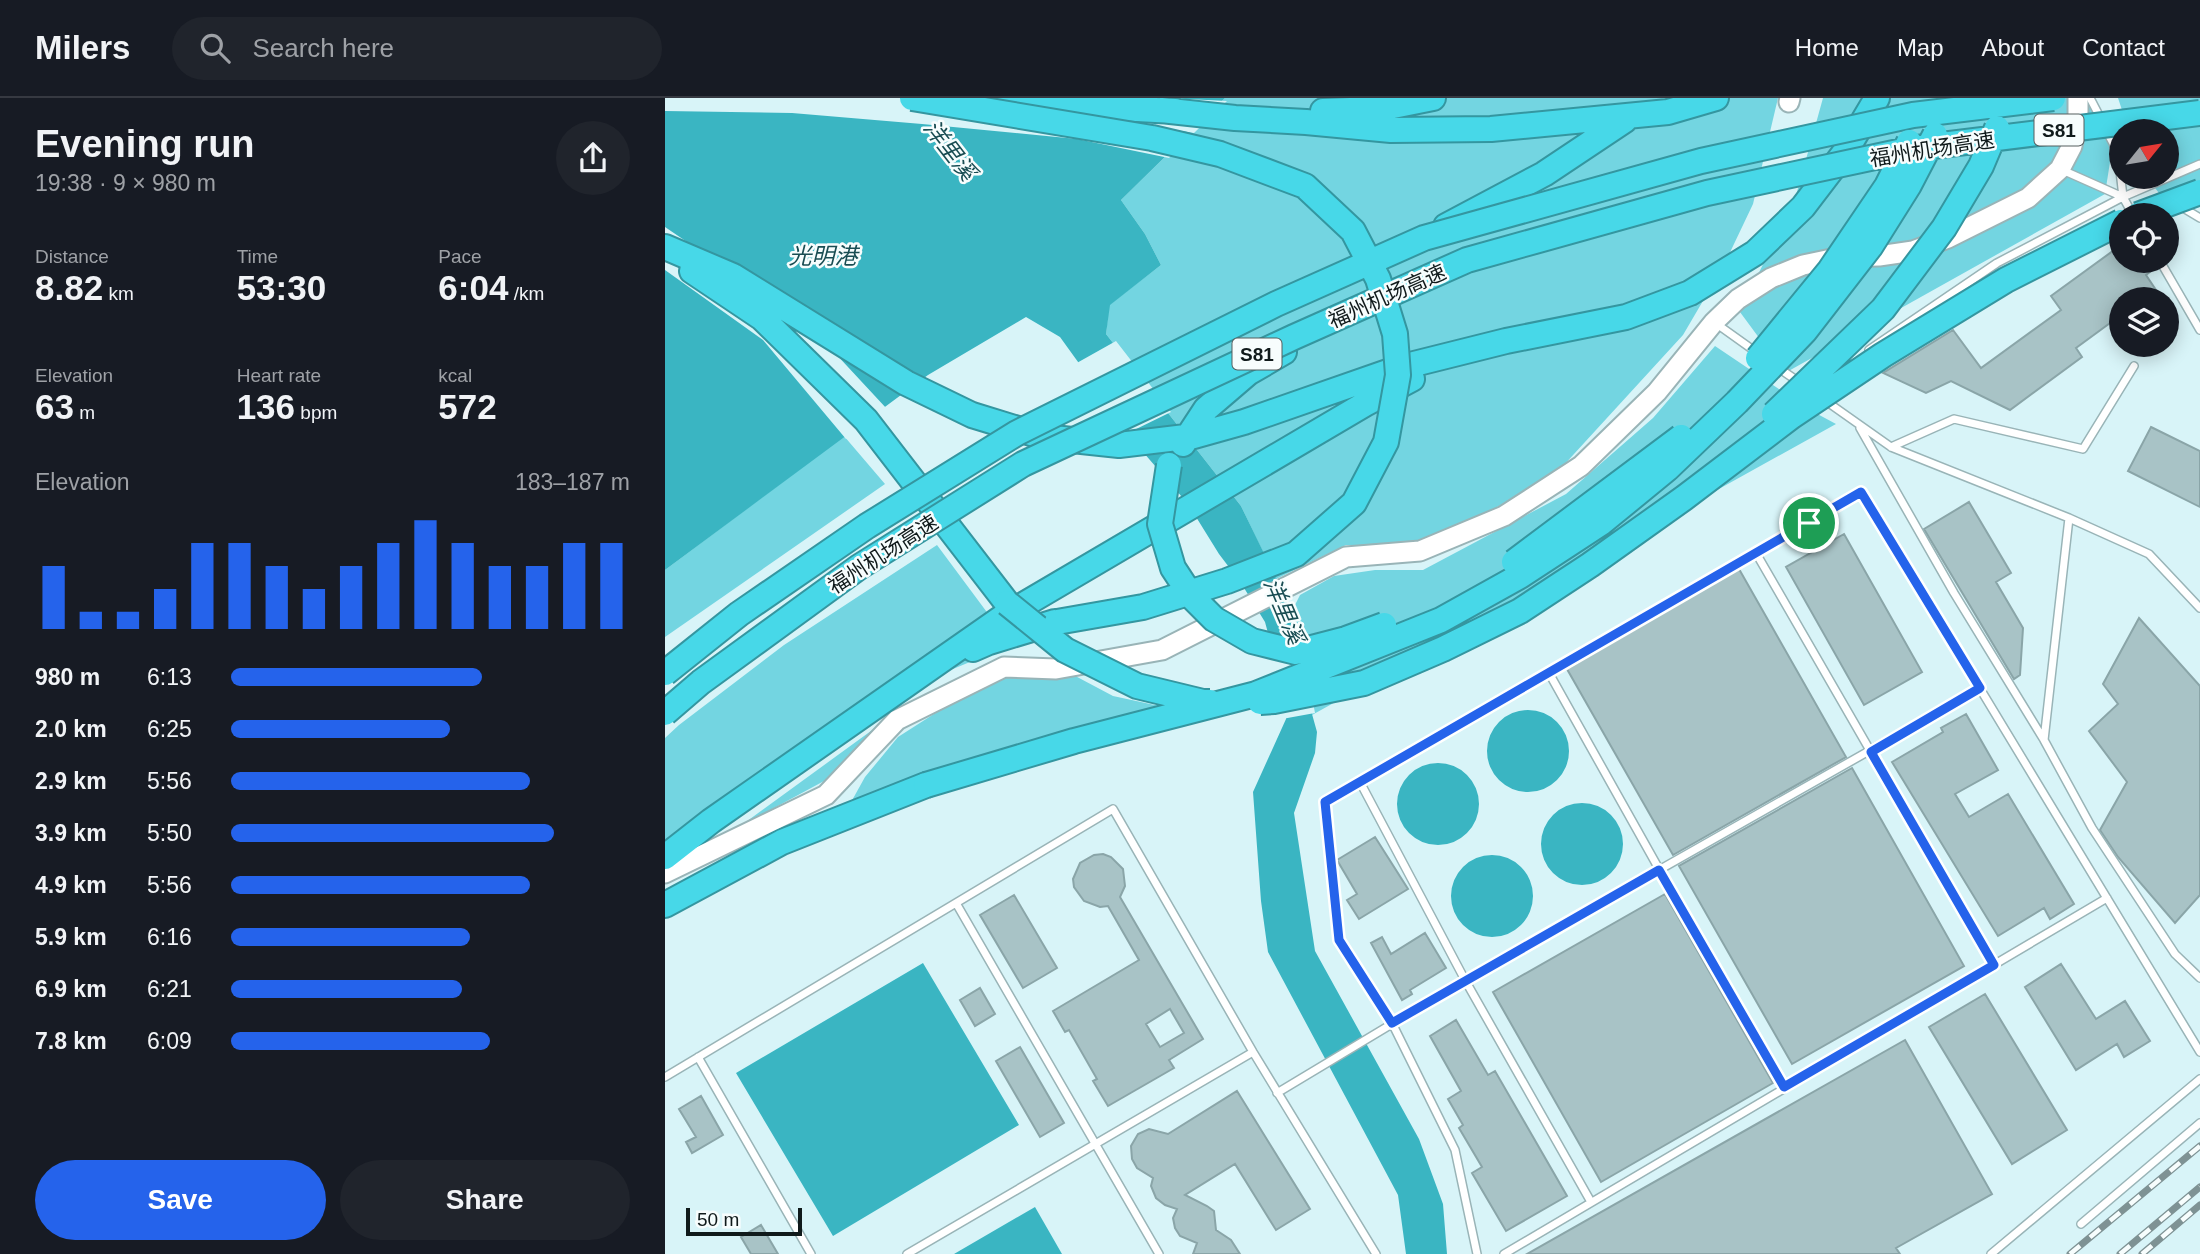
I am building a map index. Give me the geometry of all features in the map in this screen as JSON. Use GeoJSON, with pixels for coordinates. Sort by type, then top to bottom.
{"type":"FeatureCollection","features":[{"type":"Feature","properties":{"kind":"highway"},"geometry":{"type":"LineString","coordinates":[[904,684],[943,662],[989,642],[1057,622],[1143,607],[1227,581],[1296,554],[1354,503],[1386,442],[1398,375],[1395,334],[1378,278],[1353,232],[1304,186],[1220,154],[1152,138],[912,98]]}},
{"type":"Feature","properties":{"kind":"highway"},"geometry":{"type":"LineString","coordinates":[[926,98],[1161,110],[1288,113],[1378,108],[1433,98]]}},
{"type":"Feature","properties":{"kind":"highway"},"geometry":{"type":"LineString","coordinates":[[1424,238],[1544,174],[1658,98]]}},
{"type":"Feature","properties":{"kind":"highway"},"geometry":{"type":"LineString","coordinates":[[1161,110],[1391,130],[1491,129],[1668,112],[1716,98]]}},
{"type":"Feature","properties":{"kind":"highway"},"geometry":{"type":"LineString","coordinates":[[665,247],[733,276],[906,383],[972,415],[1044,437],[1119,445],[1194,436],[1244,422],[1402,367],[1506,341],[1626,317],[1690,293],[1755,253],[1803,207],[1845,152],[1877,98]]}},
{"type":"Feature","properties":{"kind":"highway"},"geometry":{"type":"LineString","coordinates":[[1343,316],[1248,373],[1206,409],[1169,465],[1160,524],[1173,568],[1192,597],[1213,619],[1252,641],[1296,652],[1346,639],[1425,611],[1515,562],[1679,439],[1765,350],[1831,270],[1887,186],[1932,98]]}},
{"type":"Feature","properties":{"kind":"highway"},"geometry":{"type":"LineString","coordinates":[[665,905],[782,842],[926,785],[1074,741],[1256,694],[1441,620],[1520,576],[1601,523],[1667,469],[1737,402],[1805,331],[1870,247],[1909,185],[1955,98]]}},
{"type":"Feature","properties":{"kind":"highway"},"geometry":{"type":"LineString","coordinates":[[1684,498],[1882,309],[1944,228],[1981,166],[2010,98]]}},
{"type":"Feature","properties":{"kind":"highway","name":"福州机场高速"},"geometry":{"type":"LineString","coordinates":[[665,673],[739,614],[867,526],[1017,433],[1276,304],[1424,238],[1701,161],[1913,115],[2053,98]]}},
{"type":"Feature","properties":{"kind":"highway","name":"福州机场高速"},"geometry":{"type":"LineString","coordinates":[[665,713],[701,682],[859,567],[1023,464],[1294,337],[1467,260],[1707,192],[1917,148],[2200,113]]}},
{"type":"Feature","properties":{"kind":"highway"},"geometry":{"type":"LineString","coordinates":[[2161,203],[2200,192]]}},
{"type":"Feature","properties":{"kind":"highway"},"geometry":{"type":"LineString","coordinates":[[665,253],[762,318],[866,420],[1007,603],[1065,650],[1137,686],[1203,702],[1274,701],[1364,683],[1443,649],[1520,611],[1590,565],[1792,416],[1883,355],[2006,280],[2109,223]]}},
{"type":"Feature","properties":{"kind":"highway"},"geometry":{"type":"LineString","coordinates":[[665,857],[711,821],[1003,617],[1364,404],[1433,369],[1506,341]]}},
{"type":"Feature","properties":{"kind":"main road"},"geometry":{"type":"LineString","coordinates":[[665,873],[825,794],[897,720],[1004,667],[1056,669],[1162,650],[1346,557],[1420,551],[1504,516],[1581,466],[1657,392],[1714,322],[1738,299],[1770,278],[1803,265],[1841,257],[1879,256],[1913,251],[1948,238],[2028,198],[2060,169],[2072,146],[2078,116],[2077,98]]}},
{"type":"Feature","properties":{"kind":"lane"},"geometry":{"type":"LineString","coordinates":[[2090,98],[2118,153],[2127,203]]}},
{"type":"Feature","properties":{"kind":"lane"},"geometry":{"type":"LineString","coordinates":[[2179,173],[2200,164]]}},
{"type":"Feature","properties":{"kind":"lane"},"geometry":{"type":"LineString","coordinates":[[2060,169],[2115,203]]}},
{"type":"Feature","properties":{"kind":"lane"},"geometry":{"type":"LineString","coordinates":[[2136,203],[2146,189]]}},
{"type":"Feature","properties":{"kind":"lane"},"geometry":{"type":"LineString","coordinates":[[2151,189],[2200,218]]}},
{"type":"Feature","properties":{"kind":"lane"},"geometry":{"type":"LineString","coordinates":[[1860,357],[1997,263],[2109,220]]}},
{"type":"Feature","properties":{"kind":"lane"},"geometry":{"type":"LineString","coordinates":[[2167,273],[2200,330]]}},
{"type":"Feature","properties":{"kind":"lane"},"geometry":{"type":"LineString","coordinates":[[1714,322],[1806,388]]}},
{"type":"Feature","properties":{"kind":"lane"},"geometry":{"type":"LineString","coordinates":[[1891,447],[1954,419],[2084,449],[2134,366]]}},
{"type":"Feature","properties":{"kind":"lane"},"geometry":{"type":"LineString","coordinates":[[1828,381],[1817,395],[1891,447],[2069,518],[2149,554],[2200,608]]}},
{"type":"Feature","properties":{"kind":"lane"},"geometry":{"type":"LineString","coordinates":[[1858,424],[1954,593],[2044,740],[2092,828],[2175,954],[2200,978]]}},
{"type":"Feature","properties":{"kind":"lane"},"geometry":{"type":"LineString","coordinates":[[1477,1254],[1455,1150],[1392,1023],[1339,940],[1325,802],[1861,492],[2200,1052]]}},
{"type":"Feature","properties":{"kind":"lane"},"geometry":{"type":"LineString","coordinates":[[2044,740],[2069,518]]}},
{"type":"Feature","properties":{"kind":"lane"},"geometry":{"type":"LineString","coordinates":[[1756,553],[1994,965]]}},
{"type":"Feature","properties":{"kind":"lane"},"geometry":{"type":"LineString","coordinates":[[1549,673],[1784,1087]]}},
{"type":"Feature","properties":{"kind":"lane"},"geometry":{"type":"LineString","coordinates":[[1277,1093],[1465,980],[1980,688]]}},
{"type":"Feature","properties":{"kind":"lane"},"geometry":{"type":"LineString","coordinates":[[1360,782],[1465,980],[1591,1202]]}},
{"type":"Feature","properties":{"kind":"lane"},"geometry":{"type":"LineString","coordinates":[[665,1077],[1113,809],[1277,1093],[1376,1254]]}},
{"type":"Feature","properties":{"kind":"lane"},"geometry":{"type":"LineString","coordinates":[[1504,1254],[2107,898]]}},
{"type":"Feature","properties":{"kind":"lane"},"geometry":{"type":"LineString","coordinates":[[956,903],[1159,1254]]}},
{"type":"Feature","properties":{"kind":"lane"},"geometry":{"type":"LineString","coordinates":[[907,1254],[1253,1052]]}},
{"type":"Feature","properties":{"kind":"lane"},"geometry":{"type":"LineString","coordinates":[[698,1057],[811,1254]]}},
{"type":"Feature","properties":{"kind":"lane"},"geometry":{"type":"LineString","coordinates":[[1991,1254],[2200,1079]]}},
{"type":"Feature","properties":{"kind":"lane"},"geometry":{"type":"LineString","coordinates":[[2081,1224],[2200,1124]]}},
{"type":"Feature","properties":{"kind":"shaded area"},"geometry":{"type":"Polygon","coordinates":[[[1225,98],[1778,98],[1753,204],[1724,265],[1683,335],[1563,466],[1462,529],[1407,545],[1346,545],[1276,579],[1241,506],[1106,334],[1109,305],[1161,265],[1145,234],[1121,200],[1225,98]]]}},
{"type":"Feature","properties":{"kind":"shaded area"},"geometry":{"type":"Polygon","coordinates":[[[1823,98],[2093,98],[2109,146],[2105,194],[1785,373],[1737,308],[1748,295],[1795,199],[1823,98]]]}},
{"type":"Feature","properties":{"kind":"shaded area"},"geometry":{"type":"Polygon","coordinates":[[[2118,98],[2200,98],[2200,198],[2179,205],[2166,203],[2156,189],[2179,189],[2179,119],[2125,119],[2118,98]]]}},
{"type":"Feature","properties":{"kind":"shaded area"},"geometry":{"type":"Polygon","coordinates":[[[1715,346],[1810,410],[1836,424],[1312,715],[1292,611],[1300,595],[1334,576],[1375,570],[1423,570],[1566,494],[1653,418],[1715,346]]]}},
{"type":"Feature","properties":{"kind":"shaded area"},"geometry":{"type":"Polygon","coordinates":[[[844,436],[885,484],[665,637],[665,570],[844,436]]]}},
{"type":"Feature","properties":{"kind":"shaded area"},"geometry":{"type":"Polygon","coordinates":[[[937,545],[989,615],[1027,644],[999,650],[873,702],[665,850],[665,738],[784,645],[937,545]]]}},
{"type":"Feature","properties":{"kind":"shaded area"},"geometry":{"type":"Polygon","coordinates":[[[1064,670],[1113,696],[1164,707],[966,760],[850,804],[865,777],[898,737],[948,705],[1012,674],[1064,670]]]}},
{"type":"Feature","properties":{"kind":"shaded area"},"geometry":{"type":"Polygon","coordinates":[[[875,728],[837,774],[739,827],[875,728]]]}},
{"type":"Feature","properties":{"kind":"water","name":"光明港"},"geometry":{"type":"Polygon","coordinates":[[[665,98],[1225,98],[1121,200],[1145,234],[1161,265],[1110,305],[1106,334],[1241,506],[1292,611],[1317,732],[1315,753],[1294,813],[1315,951],[1419,1139],[1443,1204],[1447,1254],[1406,1254],[1398,1195],[1268,952],[1261,901],[1253,792],[1286,719],[1288,707],[1265,622],[1188,504],[1143,452],[1060,337],[1026,317],[928,375],[665,570],[665,98]]]}},
{"type":"Feature","properties":{"kind":"water"},"geometry":{"type":"Polygon","coordinates":[[[1520,710],[1536,710],[1551,717],[1562,728],[1569,743],[1566,767],[1557,780],[1536,792],[1520,792],[1505,785],[1494,774],[1487,759],[1487,743],[1494,728],[1505,717],[1520,710]]]}},
{"type":"Feature","properties":{"kind":"water"},"geometry":{"type":"Polygon","coordinates":[[[1430,763],[1446,763],[1461,770],[1472,781],[1479,796],[1476,820],[1467,833],[1446,845],[1430,845],[1415,838],[1404,827],[1397,812],[1397,796],[1404,781],[1415,770],[1430,763]]]}},
{"type":"Feature","properties":{"kind":"water"},"geometry":{"type":"Polygon","coordinates":[[[1574,803],[1590,803],[1605,810],[1616,821],[1623,836],[1620,860],[1611,873],[1590,885],[1574,885],[1559,878],[1548,867],[1541,852],[1541,836],[1548,821],[1559,810],[1574,803]]]}},
{"type":"Feature","properties":{"kind":"water"},"geometry":{"type":"Polygon","coordinates":[[[1484,855],[1500,855],[1515,862],[1526,873],[1533,888],[1530,912],[1521,925],[1500,937],[1484,937],[1469,930],[1458,919],[1451,904],[1451,888],[1458,873],[1469,862],[1484,855]]]}},
{"type":"Feature","properties":{"kind":"water"},"geometry":{"type":"Polygon","coordinates":[[[923,963],[1019,1125],[833,1236],[736,1073],[923,963]]]}},
{"type":"Feature","properties":{"kind":"water"},"geometry":{"type":"Polygon","coordinates":[[[1035,1207],[1062,1254],[954,1254],[1035,1207]]]}},
{"type":"Feature","properties":{"kind":"pier"},"geometry":{"type":"Polygon","coordinates":[[[665,98],[1166,98],[1227,101],[1194,133],[1163,128],[1158,131],[1188,139],[1169,158],[1077,139],[922,124],[792,113],[665,111],[665,98]]]}},
{"type":"Feature","properties":{"kind":"pier"},"geometry":{"type":"Polygon","coordinates":[[[665,227],[808,324],[887,409],[846,439],[763,340],[665,270],[665,227]]]}},
{"type":"Feature","properties":{"kind":"pier"},"geometry":{"type":"Polygon","coordinates":[[[1116,341],[1171,412],[1126,434],[1075,364],[1116,341]]]}},
{"type":"Feature","properties":{"kind":"pier"},"geometry":{"type":"Polygon","coordinates":[[[1264,632],[1301,637],[1315,713],[1282,719],[1284,707],[1264,632]]]}},
{"type":"Feature","properties":{"kind":"building"},"geometry":{"type":"Polygon","coordinates":[[[2109,254],[2109,273],[2148,273],[2146,275],[2154,287],[2109,287],[2109,324],[2076,348],[2082,357],[2010,410],[1951,381],[1926,393],[1883,373],[1953,330],[1981,368],[2061,310],[2051,296],[2109,254]]]}},
{"type":"Feature","properties":{"kind":"building"},"geometry":{"type":"Polygon","coordinates":[[[2151,427],[2200,451],[2200,507],[2128,471],[2151,427]]]}},
{"type":"Feature","properties":{"kind":"building"},"geometry":{"type":"Polygon","coordinates":[[[1969,502],[2011,573],[1996,582],[2023,628],[2020,675],[2014,679],[1924,529],[1969,502]]]}},
{"type":"Feature","properties":{"kind":"building"},"geometry":{"type":"Polygon","coordinates":[[[1844,534],[1922,672],[1864,705],[1786,567],[1844,534]]]}},
{"type":"Feature","properties":{"kind":"building"},"geometry":{"type":"Polygon","coordinates":[[[1739,569],[1846,757],[1673,855],[1567,669],[1739,569]]]}},
{"type":"Feature","properties":{"kind":"building"},"geometry":{"type":"Polygon","coordinates":[[[2139,618],[2200,686],[2200,895],[2175,923],[2118,857],[2100,830],[2127,782],[2089,731],[2118,704],[2103,684],[2139,618]]]}},
{"type":"Feature","properties":{"kind":"building"},"geometry":{"type":"Polygon","coordinates":[[[1966,714],[1998,770],[1955,794],[1969,817],[2008,794],[2074,904],[2050,919],[2044,908],[1998,936],[1892,762],[1943,732],[1941,728],[1966,714]]]}},
{"type":"Feature","properties":{"kind":"building"},"geometry":{"type":"Polygon","coordinates":[[[1852,768],[1964,966],[1792,1064],[1679,866],[1852,768]]]}},
{"type":"Feature","properties":{"kind":"building"},"geometry":{"type":"Polygon","coordinates":[[[1375,837],[1408,889],[1359,919],[1347,900],[1357,894],[1337,860],[1375,837]]]}},
{"type":"Feature","properties":{"kind":"building"},"geometry":{"type":"Polygon","coordinates":[[[1094,855],[1111,857],[1123,869],[1125,886],[1120,897],[1203,1039],[1169,1060],[1174,1068],[1108,1106],[1093,1081],[1097,1079],[1069,1030],[1065,1032],[1053,1011],[1139,960],[1108,906],[1100,907],[1084,901],[1074,887],[1073,879],[1080,863],[1094,855]],[[1170,1009],[1146,1024],[1160,1047],[1184,1033],[1170,1009]]]}},
{"type":"Feature","properties":{"kind":"building"},"geometry":{"type":"Polygon","coordinates":[[[1665,894],[1773,1083],[1601,1182],[1493,992],[1665,894]]]}},
{"type":"Feature","properties":{"kind":"building"},"geometry":{"type":"Polygon","coordinates":[[[1014,895],[1057,968],[1023,988],[980,915],[1014,895]]]}},
{"type":"Feature","properties":{"kind":"building"},"geometry":{"type":"Polygon","coordinates":[[[1425,933],[1446,968],[1410,990],[1412,994],[1402,1000],[1371,943],[1382,937],[1391,954],[1425,933]]]}},
{"type":"Feature","properties":{"kind":"building"},"geometry":{"type":"Polygon","coordinates":[[[2061,964],[2096,1019],[2125,1001],[2150,1041],[2124,1057],[2117,1044],[2076,1070],[2025,987],[2061,964]]]}},
{"type":"Feature","properties":{"kind":"building"},"geometry":{"type":"Polygon","coordinates":[[[980,988],[995,1014],[975,1026],[960,1000],[980,988]]]}},
{"type":"Feature","properties":{"kind":"building"},"geometry":{"type":"Polygon","coordinates":[[[1985,994],[2067,1130],[2012,1164],[1929,1027],[1985,994]]]}},
{"type":"Feature","properties":{"kind":"building"},"geometry":{"type":"Polygon","coordinates":[[[1456,1020],[1488,1075],[1495,1071],[1567,1196],[1506,1231],[1472,1173],[1482,1167],[1459,1128],[1463,1125],[1448,1099],[1461,1091],[1430,1036],[1456,1020]]]}},
{"type":"Feature","properties":{"kind":"building"},"geometry":{"type":"Polygon","coordinates":[[[1905,1040],[1992,1194],[1896,1248],[1900,1254],[1527,1254],[1905,1040]]]}},
{"type":"Feature","properties":{"kind":"building"},"geometry":{"type":"Polygon","coordinates":[[[1020,1047],[1064,1123],[1040,1137],[996,1061],[1020,1047]]]}},
{"type":"Feature","properties":{"kind":"building"},"geometry":{"type":"Polygon","coordinates":[[[1237,1091],[1310,1209],[1276,1230],[1235,1164],[1185,1195],[1214,1211],[1216,1230],[1231,1240],[1240,1254],[1193,1254],[1197,1243],[1180,1236],[1173,1218],[1177,1209],[1156,1198],[1151,1186],[1153,1178],[1137,1168],[1132,1159],[1131,1146],[1138,1134],[1149,1129],[1168,1134],[1237,1091]]]}},
{"type":"Feature","properties":{"kind":"building"},"geometry":{"type":"Polygon","coordinates":[[[701,1096],[723,1135],[692,1153],[686,1142],[696,1137],[679,1109],[701,1096]]]}},
{"type":"Feature","properties":{"kind":"building"},"geometry":{"type":"Polygon","coordinates":[[[761,1225],[778,1254],[751,1254],[741,1237],[761,1225]]]}},
{"type":"Feature","properties":{"kind":"railway"},"geometry":{"type":"LineString","coordinates":[[2070,1254],[2200,1146]]}},
{"type":"Feature","properties":{"kind":"railway"},"geometry":{"type":"LineString","coordinates":[[2120,1254],[2200,1187]]}},
{"type":"Feature","properties":{"kind":"railway"},"geometry":{"type":"LineString","coordinates":[[2142,1254],[2200,1205]]}},
{"type":"Feature","properties":{"kind":"route"},"geometry":{"type":"LineString","coordinates":[[1861,492],[1980,688],[1871,752],[1994,965],[1784,1087],[1659,870],[1392,1023],[1339,940],[1325,802],[1809,523],[1861,492]]}},
{"type":"Feature","properties":{"kind":"water label","name":"洋里溪"},"geometry":{"type":"Point","coordinates":[950,150]}},
{"type":"Feature","properties":{"kind":"water label","name":"洋里溪"},"geometry":{"type":"Point","coordinates":[1284,611]}}]}
